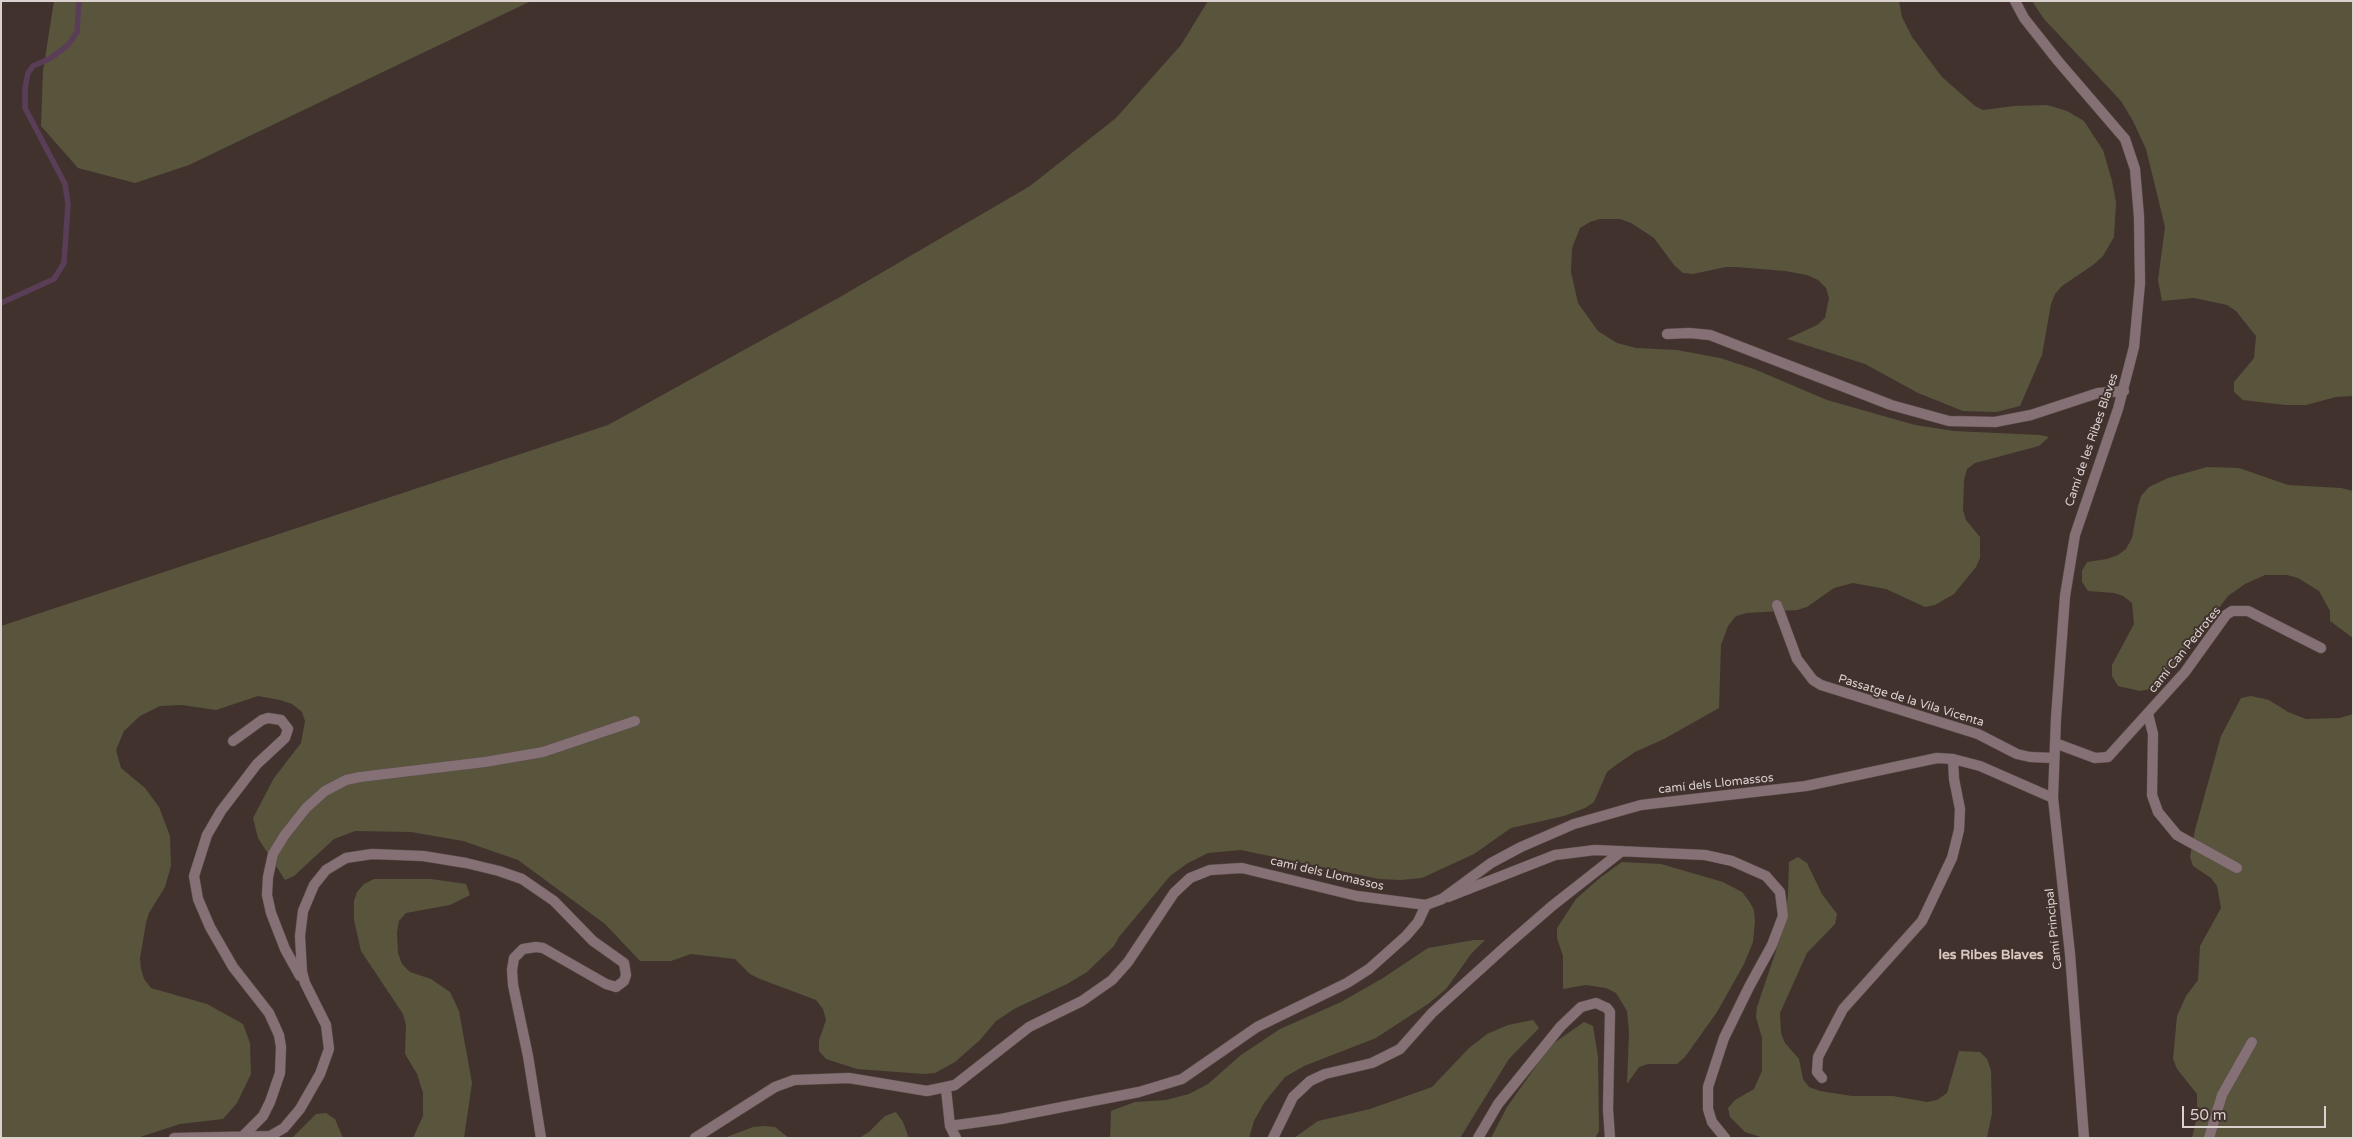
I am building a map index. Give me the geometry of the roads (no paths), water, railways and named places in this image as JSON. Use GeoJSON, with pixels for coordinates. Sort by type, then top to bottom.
{"type":"FeatureCollection","features":[{"type":"Feature","properties":{"kind":"street","name":"Camí de les Ribes Blaves"},"geometry":{"type":"LineString","coordinates":[[2015,1],[2024,18],[2058,61],[2125,139],[2133,158],[2137,190],[2140,260],[2137,320],[2124,391],[2075,535],[2065,596],[2056,718]]}},
{"type":"Feature","properties":{"kind":"street"},"geometry":{"type":"LineString","coordinates":[[1667,334],[1689,333],[1710,335],[1892,405],[1949,421],[1995,422],[2031,415],[2098,393],[2124,391]]}},
{"type":"Feature","properties":{"kind":"street","name":"Passatge de la Vila Vicenta"},"geometry":{"type":"LineString","coordinates":[[1777,605],[1797,659],[1813,680],[1821,685],[1978,734],[2017,754],[2030,757],[2054,758]]}},
{"type":"Feature","properties":{"kind":"street","name":"camí Can Pedrotes"},"geometry":{"type":"LineString","coordinates":[[2055,744],[2095,758],[2108,757],[2185,672],[2226,615],[2232,611],[2248,611],[2322,648]]}},
{"type":"Feature","properties":{"kind":"street"},"geometry":{"type":"LineString","coordinates":[[2148,714],[2153,734],[2152,795],[2158,812],[2177,835],[2237,868]]}},
{"type":"Feature","properties":{"kind":"street"},"geometry":{"type":"LineString","coordinates":[[234,741],[268,718],[281,720],[288,729],[284,738],[252,769],[220,812],[207,835],[194,876],[198,899],[210,927],[230,962],[269,1013],[281,1047],[280,1073],[264,1116],[242,1137]]}},
{"type":"Feature","properties":{"kind":"street","name":"Camí Principal"},"geometry":{"type":"LineString","coordinates":[[2056,718],[2053,798],[2070,954],[2084,1138]]}},
{"type":"Feature","properties":{"kind":"street"},"geometry":{"type":"LineString","coordinates":[[174,1138],[208,1135],[270,1136],[284,1128],[308,1096],[326,1062],[329,1048],[326,1025],[285,949],[271,913],[267,895],[268,877],[273,854],[284,836],[306,808],[325,791],[346,780],[485,762],[543,752],[635,722]]}},
{"type":"Feature","properties":{"kind":"street"},"geometry":{"type":"LineString","coordinates":[[1822,1078],[1817,1072],[1818,1057],[1843,1009],[1922,921],[1952,858],[1959,830],[1960,809],[1954,779],[1953,759]]}},
{"type":"Feature","properties":{"kind":"street","name":"camí dels Llomassos"},"geometry":{"type":"LineString","coordinates":[[695,1138],[775,1088],[794,1080],[850,1078],[918,1091],[946,1089],[964,1079],[1029,1026],[1089,998],[1112,980],[1128,962],[1174,892],[1181,885],[1200,873],[1220,868],[1242,868],[1357,896],[1426,905],[1442,899],[1502,856],[1596,816],[1648,804],[1798,787],[1921,760],[1953,759],[1980,766],[2053,798]]}},
{"type":"Feature","properties":{"kind":"street"},"geometry":{"type":"LineString","coordinates":[[1442,899],[1457,896],[1505,874],[1555,856],[1595,850],[1705,856],[1732,861],[1766,876],[1777,886],[1783,898],[1783,916],[1780,929],[1733,1018],[1711,1074],[1708,1108],[1716,1128],[1725,1138]]}},
{"type":"Feature","properties":{"kind":"street"},"geometry":{"type":"LineString","coordinates":[[1273,1138],[1293,1097],[1310,1081],[1325,1074],[1372,1063],[1400,1049],[1432,1013],[1506,946],[1552,906],[1622,851]]}},
{"type":"Feature","properties":{"kind":"street"},"geometry":{"type":"LineString","coordinates":[[305,984],[300,960],[300,936],[307,898],[326,870],[346,858],[360,854],[386,854],[442,859],[499,871],[533,886],[554,901],[593,941],[620,959],[626,969],[626,975],[621,986],[610,987],[560,956],[536,947],[522,949],[514,958],[512,970],[513,985],[528,1056],[540,1138]]}},
{"type":"Feature","properties":{"kind":"street"},"geometry":{"type":"LineString","coordinates":[[950,1126],[1002,1119],[1172,1084],[1195,1072],[1256,1027],[1347,984],[1369,969],[1406,936],[1418,922],[1426,905]]}},
{"type":"Feature","properties":{"kind":"street"},"geometry":{"type":"LineString","coordinates":[[1478,1138],[1498,1104],[1561,1026],[1581,1007],[1596,1003],[1607,1008],[1610,1012],[1608,1109],[1610,1138]]}},
{"type":"Feature","properties":{"kind":"street"},"geometry":{"type":"LineString","coordinates":[[2209,1138],[2222,1095],[2252,1042]]}},
{"type":"Feature","properties":{"kind":"street"},"geometry":{"type":"LineString","coordinates":[[946,1089],[950,1126],[956,1138]]}},
{"type":"Feature","properties":{"kind":"waterway"},"geometry":{"type":"LineString","coordinates":[[1,303],[54,279],[64,263],[68,204],[65,184],[25,108],[25,88],[28,73],[33,66],[51,58],[68,45],[77,32],[79,1]]}},
{"type":"Feature","properties":{"kind":"district","name":"les Ribes Blaves"},"geometry":{"type":"Point","coordinates":[1991,955]}}]}
